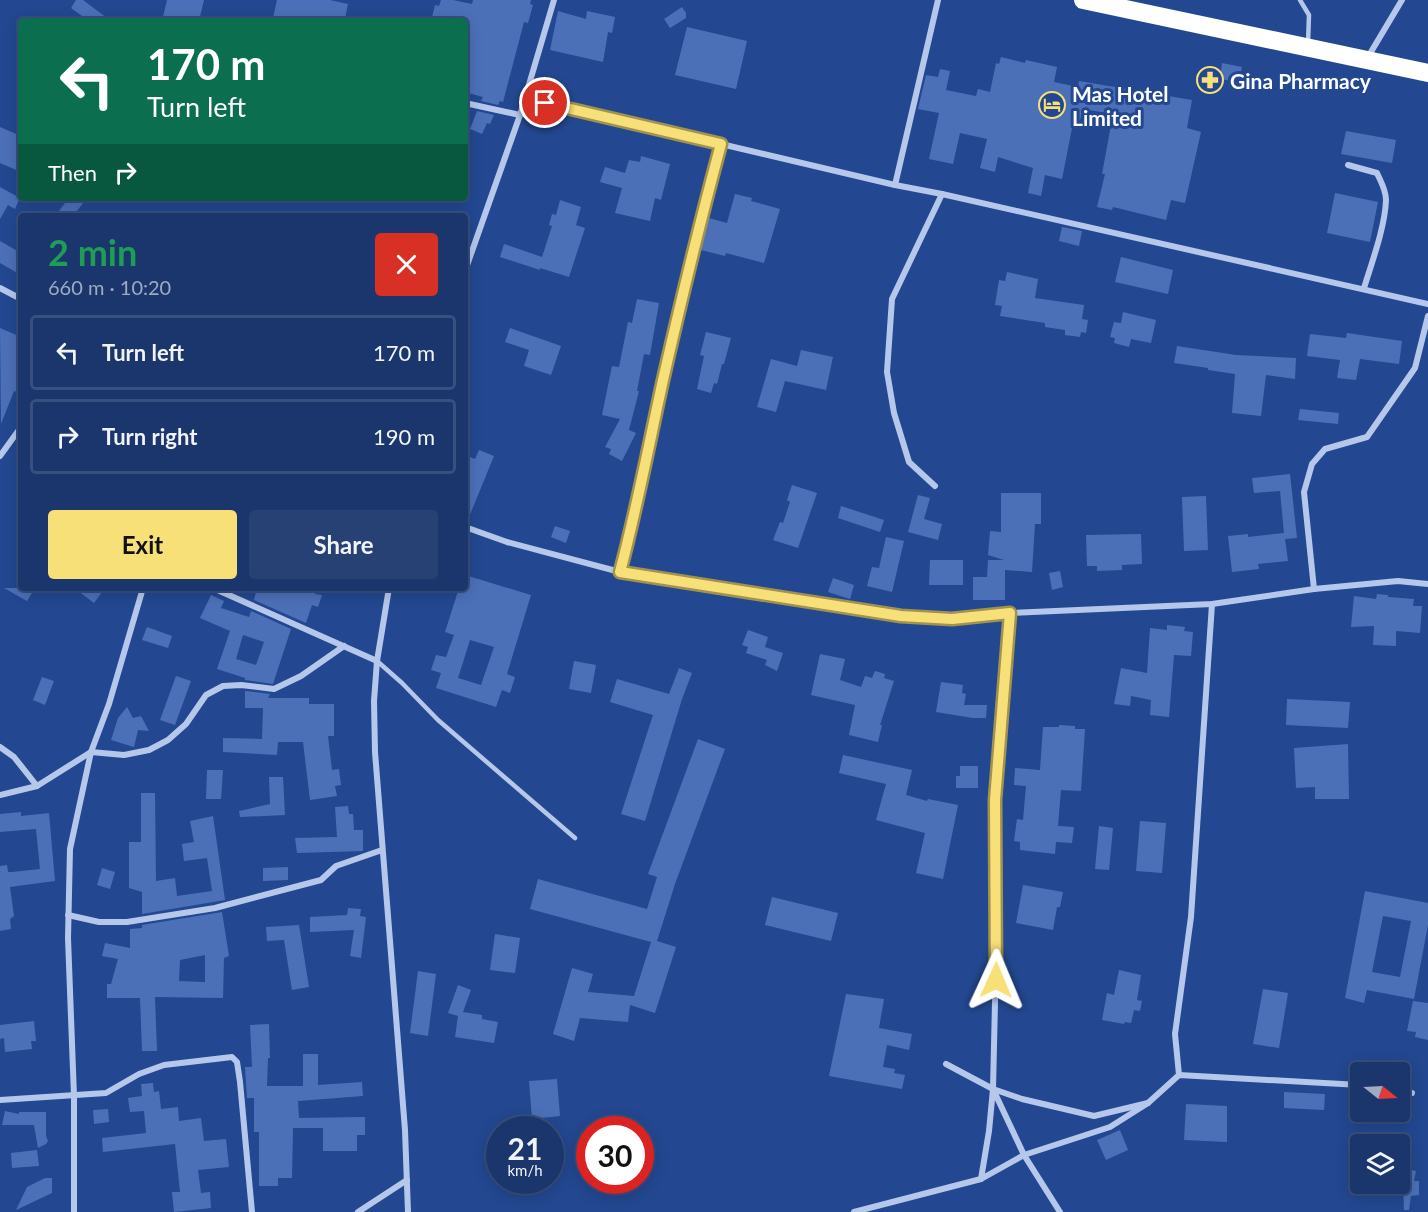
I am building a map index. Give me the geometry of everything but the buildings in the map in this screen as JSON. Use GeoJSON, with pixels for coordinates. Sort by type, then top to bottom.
{"type":"FeatureCollection","features":[{"type":"Feature","properties":{"kind":"highway"},"geometry":{"type":"LineString","coordinates":[[1083,0],[1428,73]]}},
{"type":"Feature","properties":{"kind":"street"},"geometry":{"type":"LineString","coordinates":[[468,262],[520,115],[554,0]]}},
{"type":"Feature","properties":{"kind":"street"},"geometry":{"type":"LineString","coordinates":[[895,185],[938,0]]}},
{"type":"Feature","properties":{"kind":"street"},"geometry":{"type":"LineString","coordinates":[[1366,60],[1402,0]]}},
{"type":"Feature","properties":{"kind":"street"},"geometry":{"type":"LineString","coordinates":[[524,98],[895,185],[1428,304]]}},
{"type":"Feature","properties":{"kind":"street"},"geometry":{"type":"LineString","coordinates":[[468,104],[520,115]]}},
{"type":"Feature","properties":{"kind":"street"},"geometry":{"type":"LineString","coordinates":[[620,572],[703,209],[721,144]]}},
{"type":"Feature","properties":{"kind":"street"},"geometry":{"type":"LineString","coordinates":[[1348,165],[1377,173],[1384,186],[1386,200],[1364,288]]}},
{"type":"Feature","properties":{"kind":"street"},"geometry":{"type":"LineString","coordinates":[[934,486],[909,462],[894,413],[887,372],[892,299],[942,194]]}},
{"type":"Feature","properties":{"kind":"street"},"geometry":{"type":"LineString","coordinates":[[0,288],[18,298]]}},
{"type":"Feature","properties":{"kind":"street"},"geometry":{"type":"LineString","coordinates":[[1314,589],[1304,492],[1312,464],[1325,449],[1367,437],[1415,368],[1428,316]]}},
{"type":"Feature","properties":{"kind":"street"},"geometry":{"type":"LineString","coordinates":[[0,456],[18,431]]}},
{"type":"Feature","properties":{"kind":"street"},"geometry":{"type":"LineString","coordinates":[[468,528],[507,542],[620,572],[901,616],[952,619],[1010,613],[1212,604],[1314,589],[1398,581],[1428,584]]}},
{"type":"Feature","properties":{"kind":"street"},"geometry":{"type":"LineString","coordinates":[[74,1212],[74,1096],[68,915],[70,849],[91,752],[109,704],[142,591]]}},
{"type":"Feature","properties":{"kind":"street"},"geometry":{"type":"LineString","coordinates":[[220,591],[377,661]]}},
{"type":"Feature","properties":{"kind":"street"},"geometry":{"type":"LineString","coordinates":[[389,591],[377,661],[374,701],[375,752],[397,1020],[408,1212]]}},
{"type":"Feature","properties":{"kind":"street"},"geometry":{"type":"LineString","coordinates":[[1179,1075],[1175,1034],[1191,917],[1212,604]]}},
{"type":"Feature","properties":{"kind":"street"},"geometry":{"type":"LineString","coordinates":[[981,1179],[990,1131],[993,1089],[996,959],[995,800],[1010,613]]}},
{"type":"Feature","properties":{"kind":"street"},"geometry":{"type":"LineString","coordinates":[[0,795],[37,786],[91,752],[124,755],[149,750],[168,740],[186,724],[206,694],[223,686],[274,689],[302,676],[344,646]]}},
{"type":"Feature","properties":{"kind":"street"},"geometry":{"type":"LineString","coordinates":[[0,747],[14,757],[37,786]]}},
{"type":"Feature","properties":{"kind":"street"},"geometry":{"type":"LineString","coordinates":[[68,915],[99,922],[128,922],[215,908],[321,880],[336,866],[382,850]]}},
{"type":"Feature","properties":{"kind":"street"},"geometry":{"type":"LineString","coordinates":[[0,1100],[106,1093],[139,1074],[164,1065],[232,1057],[237,1062],[240,1082],[252,1212]]}},
{"type":"Feature","properties":{"kind":"street"},"geometry":{"type":"LineString","coordinates":[[946,1064],[993,1089],[1022,1100],[1094,1116],[1148,1102]]}},
{"type":"Feature","properties":{"kind":"street"},"geometry":{"type":"LineString","coordinates":[[854,1212],[981,1179],[1024,1155],[1110,1127],[1148,1102],[1179,1075],[1350,1084]]}},
{"type":"Feature","properties":{"kind":"street"},"geometry":{"type":"LineString","coordinates":[[993,1089],[1024,1155],[1060,1212]]}},
{"type":"Feature","properties":{"kind":"street"},"geometry":{"type":"LineString","coordinates":[[358,1212],[407,1180]]}},
{"type":"Feature","properties":{"kind":"lane"},"geometry":{"type":"LineString","coordinates":[[1300,0],[1309,15],[1308,48]]}},
{"type":"Feature","properties":{"kind":"lane"},"geometry":{"type":"LineString","coordinates":[[377,661],[438,720],[575,838]]}},
{"type":"Feature","properties":{"kind":"place","name":"Gina Pharmacy"},"geometry":{"type":"Point","coordinates":[1210,80]}},
{"type":"Feature","properties":{"kind":"place","name":"Mas Hotel Limited"},"geometry":{"type":"Point","coordinates":[1052,105]}},
{"type":"Feature","properties":{"kind":"route"},"geometry":{"type":"LineString","coordinates":[[545,103],[721,144],[703,209],[620,572],[901,616],[952,619],[1010,613],[995,800],[996,980]]}}]}
